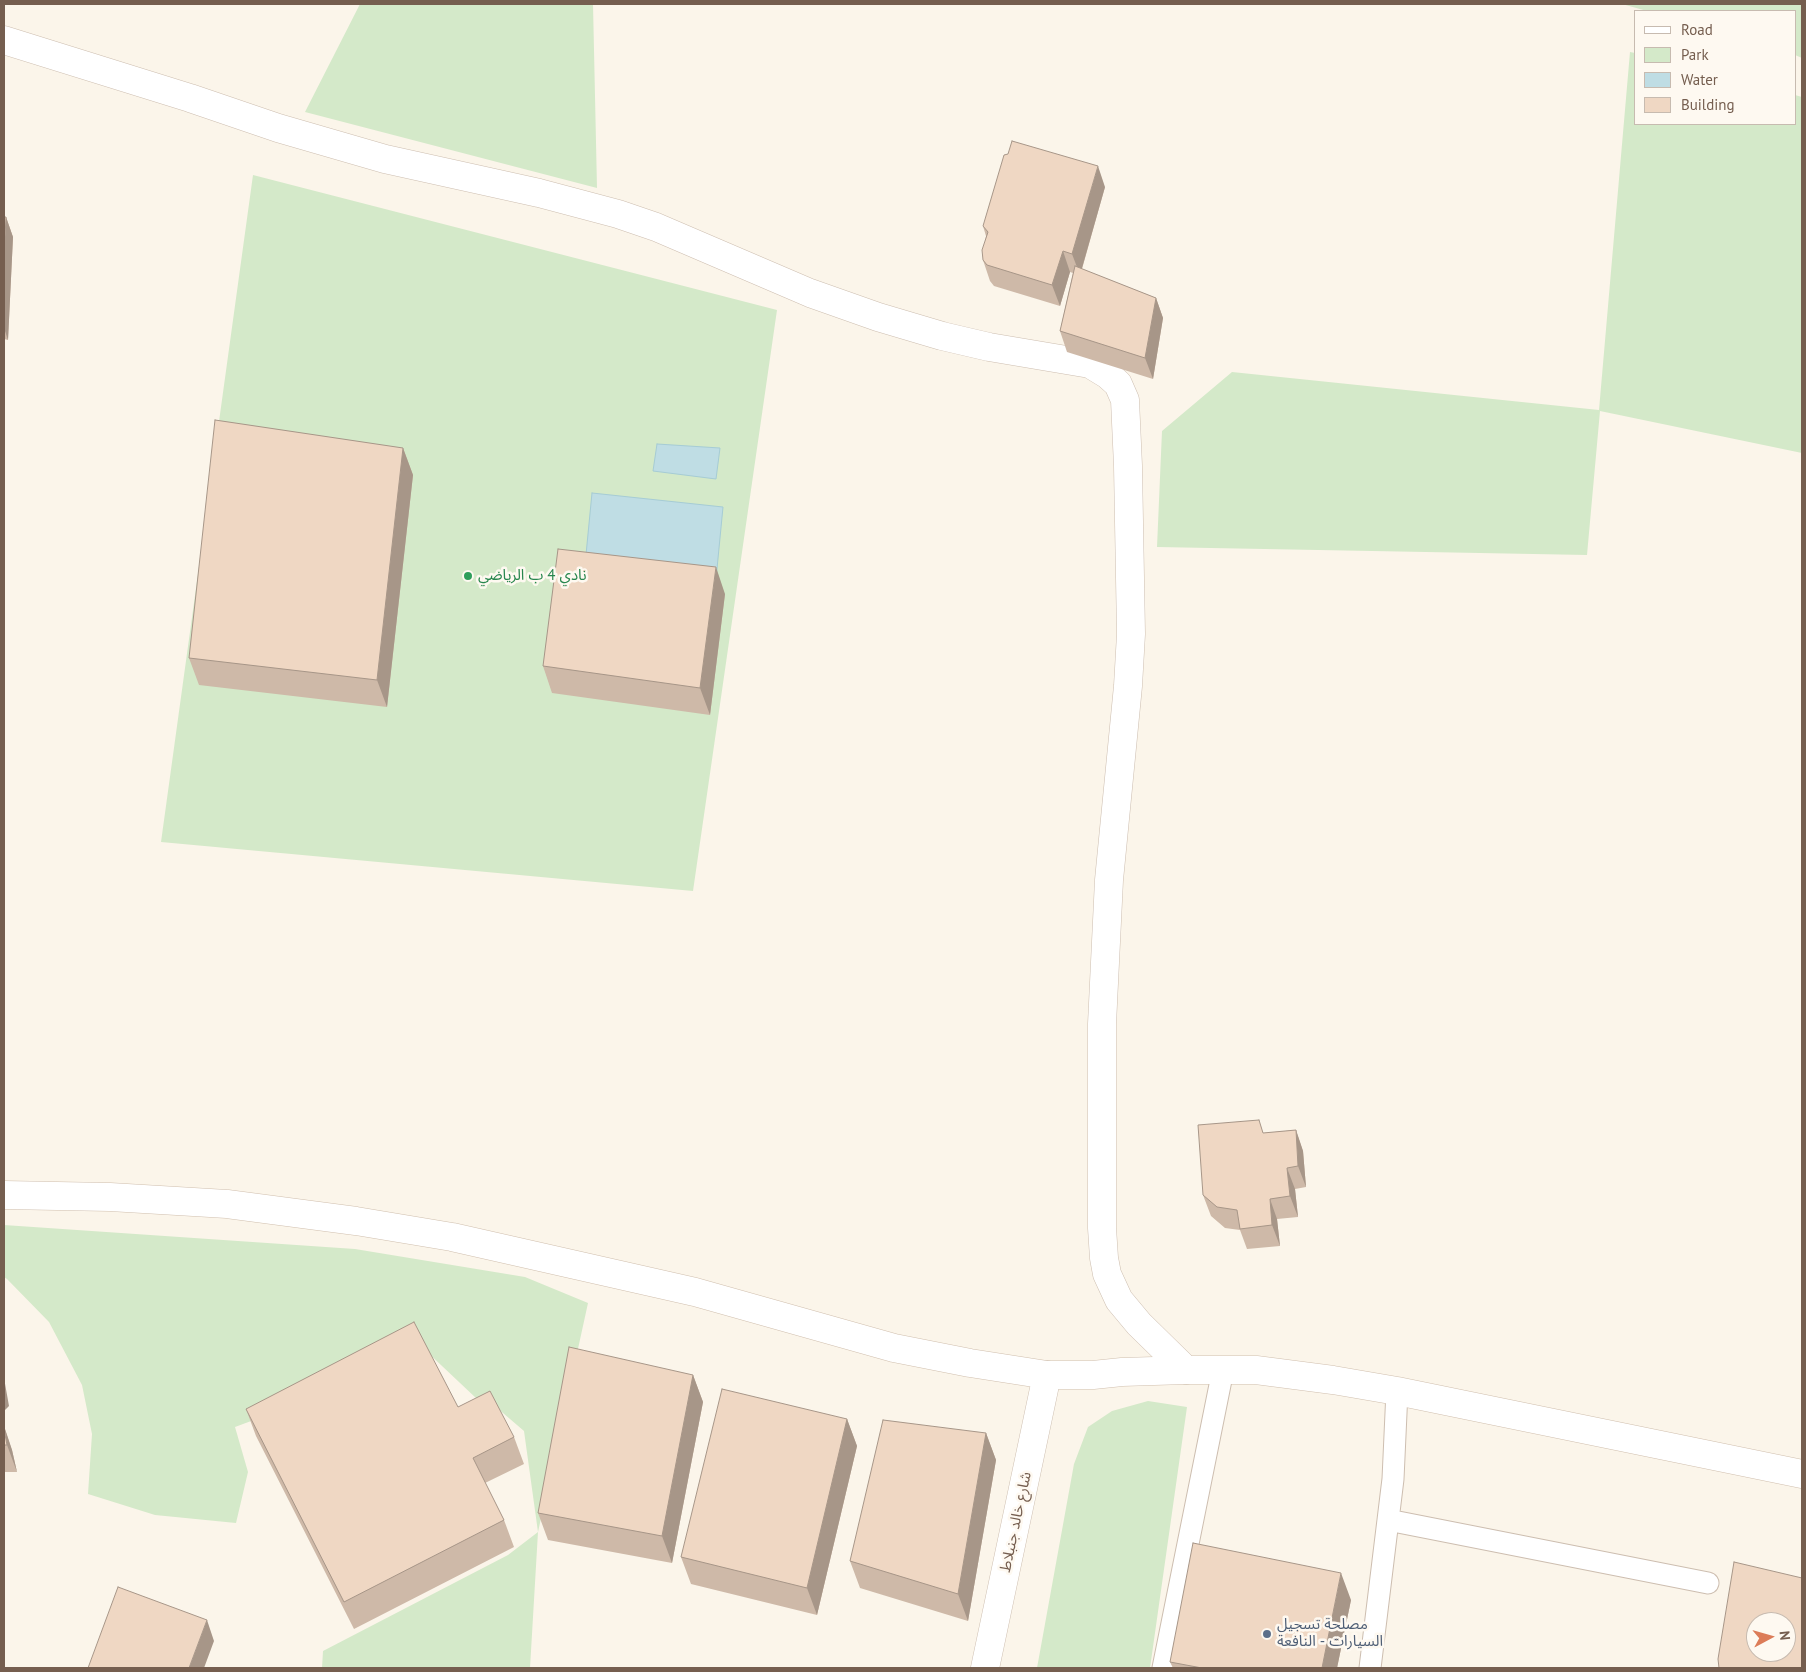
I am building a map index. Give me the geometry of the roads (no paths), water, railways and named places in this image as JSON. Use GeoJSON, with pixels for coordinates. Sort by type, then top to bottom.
{"type":"FeatureCollection","features":[{"type":"Feature","properties":{"kind":"street"},"geometry":{"type":"LineString","coordinates":[[4,40],[190,98],[278,128],[376,156],[539,193],[618,214],[656,227],[810,293],[878,317],[942,336],[989,347],[1090,364],[1108,375],[1118,384],[1125,400],[1128,456],[1130,634],[1128,686],[1110,880],[1102,1014],[1102,1218],[1104,1258],[1107,1274],[1119,1300],[1139,1324],[1186,1370]]}},
{"type":"Feature","properties":{"kind":"street"},"geometry":{"type":"LineString","coordinates":[[4,1195],[110,1197],[227,1204],[301,1213],[452,1237],[695,1292],[894,1348],[970,1363],[1047,1375],[1093,1375],[1186,1370],[1256,1370],[1397,1391],[1802,1474]]}},
{"type":"Feature","properties":{"kind":"street","name":"شارع خالد جنبلاط"},"geometry":{"type":"LineString","coordinates":[[985,1668],[1047,1375]]}},
{"type":"Feature","properties":{"kind":"lane"},"geometry":{"type":"LineString","coordinates":[[1163,1668],[1223,1370]]}},
{"type":"Feature","properties":{"kind":"lane"},"geometry":{"type":"LineString","coordinates":[[1370,1668],[1393,1479],[1397,1391]]}},
{"type":"Feature","properties":{"kind":"lane"},"geometry":{"type":"LineString","coordinates":[[1388,1520],[1708,1583]]}},
{"type":"Feature","properties":{"kind":"water"},"geometry":{"type":"Polygon","coordinates":[[[657,444],[720,448],[716,479],[653,471],[657,444]]]}},
{"type":"Feature","properties":{"kind":"water"},"geometry":{"type":"Polygon","coordinates":[[[592,493],[723,507],[716,579],[585,565],[592,493]]]}},
{"type":"Feature","properties":{"kind":"place","name":"نادي 4 ب الرياضي"},"geometry":{"type":"Point","coordinates":[468,576]}},
{"type":"Feature","properties":{"kind":"place","name":"مصلحة تسجيل السيارات - النافعة"},"geometry":{"type":"Point","coordinates":[1267,1634]}}]}
